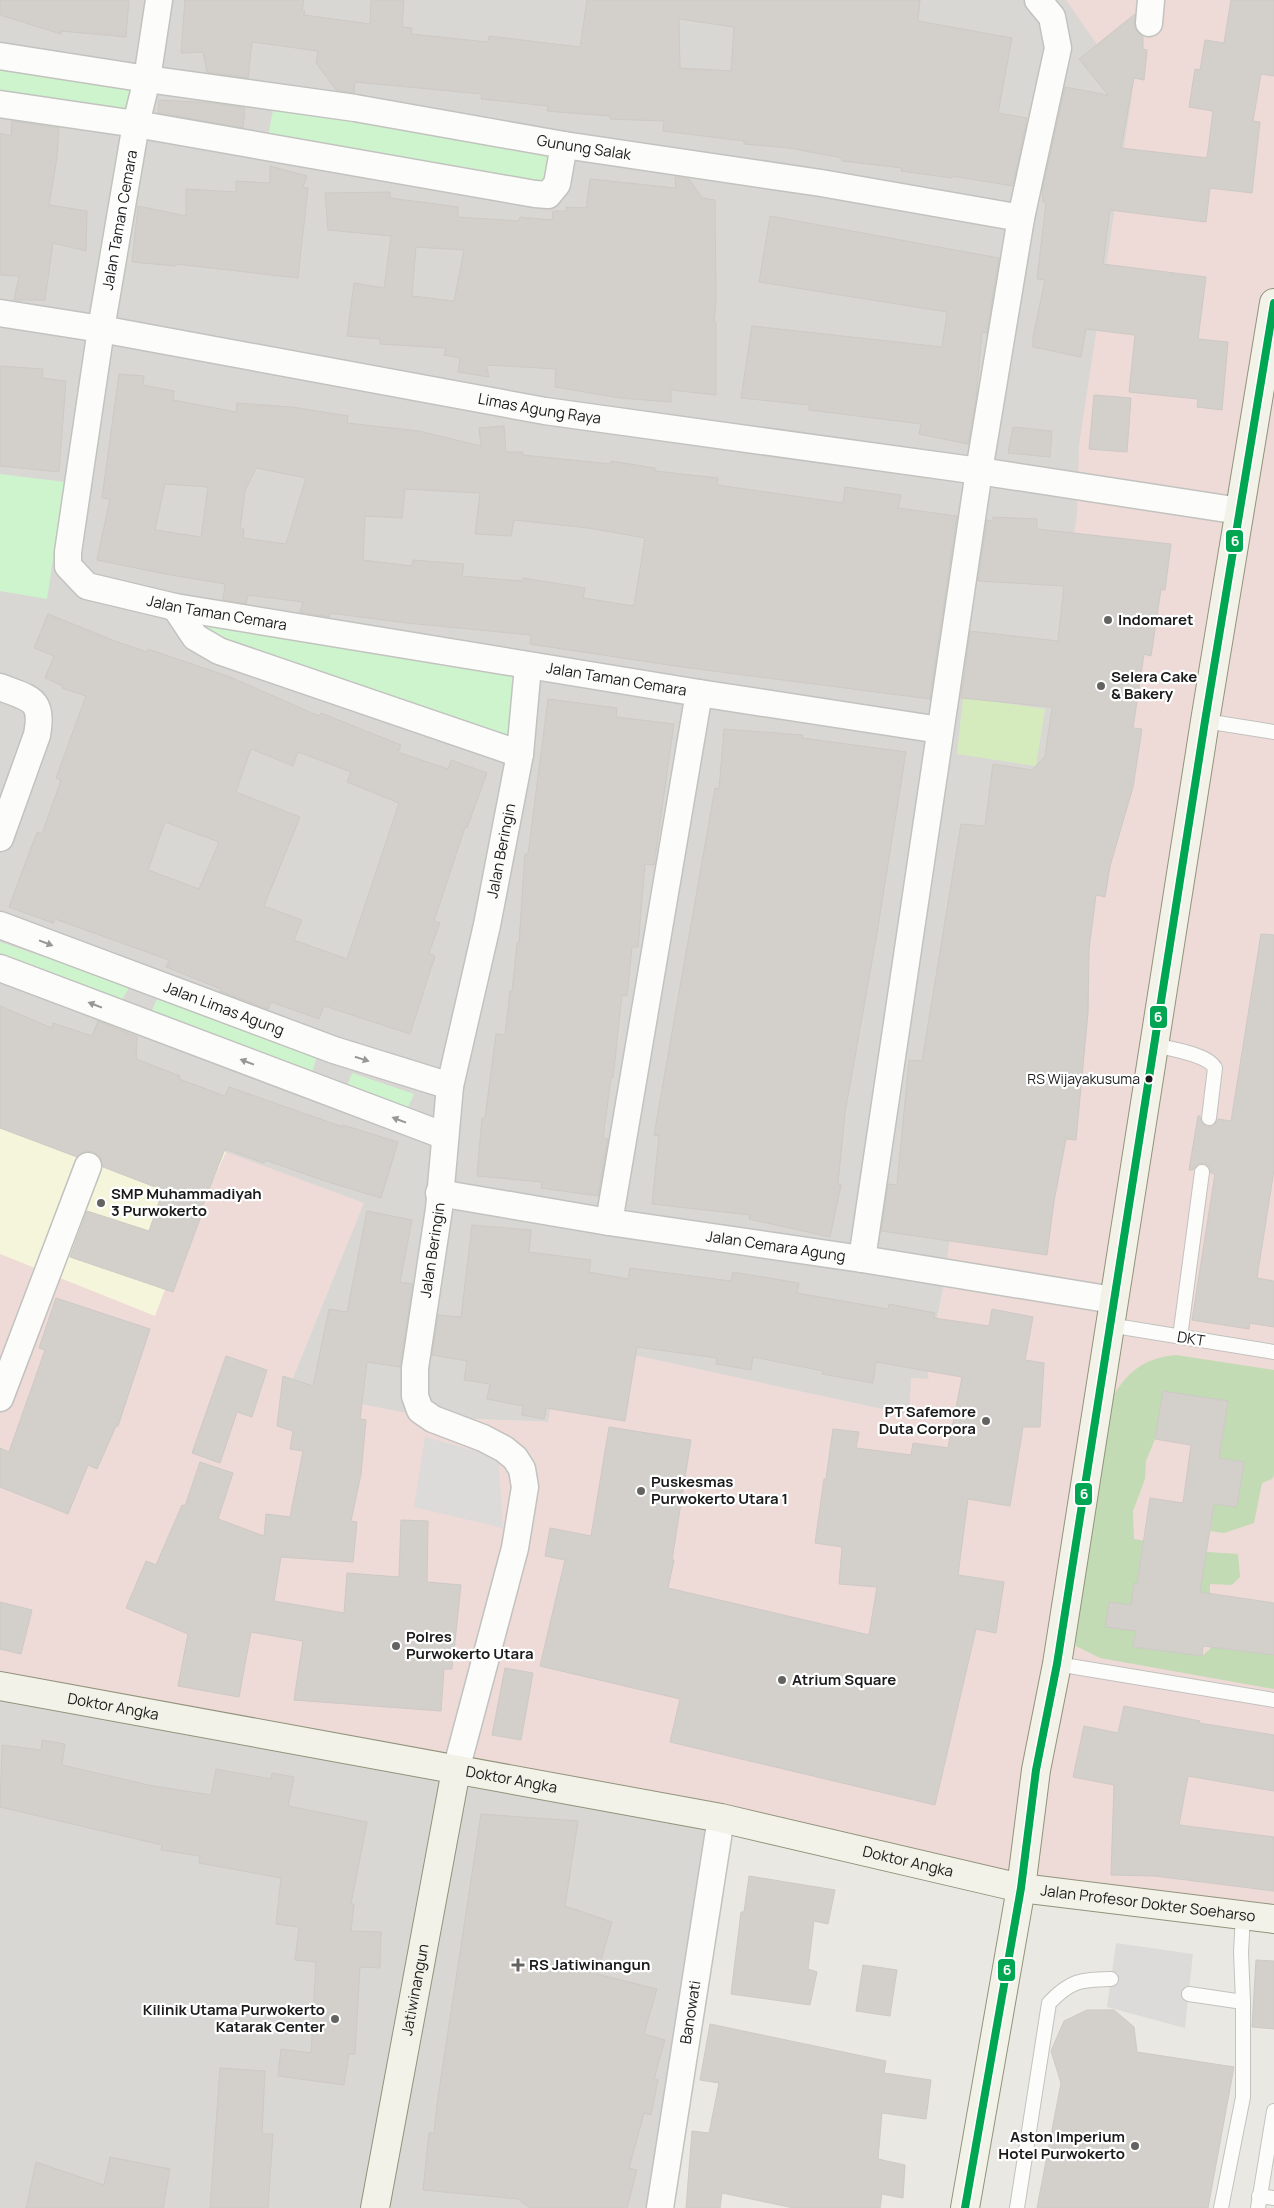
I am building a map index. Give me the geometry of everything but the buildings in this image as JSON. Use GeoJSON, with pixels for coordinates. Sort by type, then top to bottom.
{"type":"FeatureCollection","features":[{"type":"Feature","properties":{"kind":"main road"},"geometry":{"type":"LineString","coordinates":[[965,2208],[1021,1888],[1036,1770],[1057,1664],[1205,721],[1274,304]]}},
{"type":"Feature","properties":{"kind":"main road","name":"Doktor Angka"},"geometry":{"type":"LineString","coordinates":[[0,1686],[721,1818],[1021,1888]]}},
{"type":"Feature","properties":{"kind":"main road","name":"Jatiwinangun"},"geometry":{"type":"LineString","coordinates":[[375,2208],[456,1770]]}},
{"type":"Feature","properties":{"kind":"main road","name":"Jalan Profesor Dokter Soeharso"},"geometry":{"type":"LineString","coordinates":[[1021,1888],[1274,1919]]}},
{"type":"Feature","properties":{"kind":"street","name":"Jalan Taman Cemara"},"geometry":{"type":"LineString","coordinates":[[159,0],[147,79],[136,124],[101,329],[68,552],[68,566],[87,586],[175,607],[528,666],[940,730]]}},
{"type":"Feature","properties":{"kind":"street"},"geometry":{"type":"LineString","coordinates":[[862,1259],[979,471],[1021,218],[1058,48],[1052,16],[1038,0]]}},
{"type":"Feature","properties":{"kind":"street","name":"Gunung Salak"},"geometry":{"type":"LineString","coordinates":[[0,56],[355,108],[564,145],[820,183],[1021,218]]}},
{"type":"Feature","properties":{"kind":"street"},"geometry":{"type":"LineString","coordinates":[[0,104],[136,124],[540,195],[548,195],[557,184],[564,145]]}},
{"type":"Feature","properties":{"kind":"street","name":"Limas Agung Raya"},"geometry":{"type":"LineString","coordinates":[[0,313],[101,329],[544,410],[979,471],[1240,511]]}},
{"type":"Feature","properties":{"kind":"street"},"geometry":{"type":"LineString","coordinates":[[175,607],[195,637],[219,651],[520,754]]}},
{"type":"Feature","properties":{"kind":"street","name":"Jalan Beringin"},"geometry":{"type":"LineString","coordinates":[[456,1770],[515,1548],[525,1487],[522,1469],[515,1458],[504,1449],[482,1438],[433,1419],[420,1410],[415,1396],[415,1368],[439,1209],[450,1086],[489,915],[520,754],[528,666]]}},
{"type":"Feature","properties":{"kind":"street"},"geometry":{"type":"LineString","coordinates":[[0,687],[32,700],[38,709],[40,719],[37,735],[0,838]]}},
{"type":"Feature","properties":{"kind":"street"},"geometry":{"type":"LineString","coordinates":[[609,1222],[699,693]]}},
{"type":"Feature","properties":{"kind":"street","name":"Jalan Limas Agung"},"geometry":{"type":"LineString","coordinates":[[0,925],[148,982],[334,1050],[450,1086]]}},
{"type":"Feature","properties":{"kind":"street"},"geometry":{"type":"LineString","coordinates":[[0,968],[445,1136]]}},
{"type":"Feature","properties":{"kind":"street"},"geometry":{"type":"LineString","coordinates":[[133,1019],[148,982]]}},
{"type":"Feature","properties":{"kind":"street"},"geometry":{"type":"LineString","coordinates":[[318,1089],[334,1050]]}},
{"type":"Feature","properties":{"kind":"street"},"geometry":{"type":"LineString","coordinates":[[0,1398],[88,1166]]}},
{"type":"Feature","properties":{"kind":"street","name":"Jalan Cemara Agung"},"geometry":{"type":"LineString","coordinates":[[439,1193],[609,1222],[862,1259],[1111,1313]]}},
{"type":"Feature","properties":{"kind":"street","name":"Banowati"},"geometry":{"type":"LineString","coordinates":[[660,2208],[721,1818]]}},
{"type":"Feature","properties":{"kind":"lane"},"geometry":{"type":"LineString","coordinates":[[1205,721],[1274,732]]}},
{"type":"Feature","properties":{"kind":"lane"},"geometry":{"type":"LineString","coordinates":[[1155,1045],[1202,1057],[1212,1063],[1215,1068],[1209,1118]]}},
{"type":"Feature","properties":{"kind":"lane"},"geometry":{"type":"LineString","coordinates":[[1180,1337],[1202,1172]]}},
{"type":"Feature","properties":{"kind":"lane","name":"DKT"},"geometry":{"type":"LineString","coordinates":[[1111,1313],[1180,1337],[1274,1352]]}},
{"type":"Feature","properties":{"kind":"lane"},"geometry":{"type":"LineString","coordinates":[[1057,1664],[1274,1700]]}},
{"type":"Feature","properties":{"kind":"lane"},"geometry":{"type":"LineString","coordinates":[[1221,2208],[1243,2097],[1241,1952],[1243,1916]]}},
{"type":"Feature","properties":{"kind":"lane"},"geometry":{"type":"LineString","coordinates":[[1017,2208],[1049,2003],[1064,1988],[1084,1980],[1111,1979]]}},
{"type":"Feature","properties":{"kind":"lane"},"geometry":{"type":"LineString","coordinates":[[1189,1994],[1243,2002]]}},
{"type":"Feature","properties":{"kind":"lane"},"geometry":{"type":"LineString","coordinates":[[1274,2111],[1258,2202],[1274,2198]]}},
{"type":"Feature","properties":{"kind":"shaded area"},"geometry":{"type":"Polygon","coordinates":[[[0,0],[1174,0],[1096,488],[938,1315],[928,1373],[929,1379],[909,1415],[561,1340],[549,1422],[426,1417],[288,1390],[363,1203],[228,1154],[0,1066],[0,0]]]}},
{"type":"Feature","properties":{"kind":"shaded area"},"geometry":{"type":"Polygon","coordinates":[[[1066,0],[1274,0],[1274,1916],[1021,1888],[0,1687],[0,1063],[226,1152],[364,1203],[288,1390],[426,1417],[548,1422],[561,1339],[909,1415],[911,1378],[929,1379],[928,1373],[949,1244],[1008,939],[1035,826],[1051,715],[1064,585],[1077,516],[1079,445],[1132,95],[1066,0]]]}},
{"type":"Feature","properties":{"kind":"shaded area","name":"SMP Muhammadiyah 3 Purwokerto"},"geometry":{"type":"Polygon","coordinates":[[[0,1063],[226,1152],[170,1276],[155,1316],[0,1254],[0,1063]]]}},
{"type":"Feature","properties":{"kind":"shaded area"},"geometry":{"type":"Polygon","coordinates":[[[425,1437],[498,1457],[503,1528],[414,1507],[425,1437]]]}},
{"type":"Feature","properties":{"kind":"shaded area"},"geometry":{"type":"Polygon","coordinates":[[[0,1687],[722,1816],[660,2208],[0,2208],[0,1687]]]}},
{"type":"Feature","properties":{"kind":"shaded area"},"geometry":{"type":"Polygon","coordinates":[[[1116,1943],[1193,1954],[1185,2028],[1107,2007],[1116,1943]]]}},
{"type":"Feature","properties":{"kind":"green space"},"geometry":{"type":"Polygon","coordinates":[[[0,62],[134,84],[130,117],[0,97],[0,62]]]}},
{"type":"Feature","properties":{"kind":"green space"},"geometry":{"type":"Polygon","coordinates":[[[274,105],[552,150],[542,190],[267,142],[274,105]]]}},
{"type":"Feature","properties":{"kind":"green space"},"geometry":{"type":"Polygon","coordinates":[[[0,474],[65,482],[47,599],[0,591],[0,474]]]}},
{"type":"Feature","properties":{"kind":"green space"},"geometry":{"type":"Polygon","coordinates":[[[194,620],[517,675],[513,743],[211,641],[194,620]]]}},
{"type":"Feature","properties":{"kind":"green space"},"geometry":{"type":"Polygon","coordinates":[[[963,697],[1045,709],[1036,766],[957,754],[963,697]]]}},
{"type":"Feature","properties":{"kind":"green space"},"geometry":{"type":"Polygon","coordinates":[[[0,942],[130,986],[118,1006],[0,960],[0,942]]]}},
{"type":"Feature","properties":{"kind":"green space"},"geometry":{"type":"Polygon","coordinates":[[[157,999],[317,1056],[311,1076],[150,1015],[157,999]]]}},
{"type":"Feature","properties":{"kind":"green space"},"geometry":{"type":"Polygon","coordinates":[[[352,1073],[414,1094],[407,1110],[347,1087],[352,1073]]]}},
{"type":"Feature","properties":{"kind":"green space"},"geometry":{"type":"Polygon","coordinates":[[[1176,1355],[1274,1370],[1274,1475],[1272,1479],[1262,1483],[1254,1523],[1224,1533],[1210,1531],[1214,1504],[1237,1507],[1244,1462],[1219,1458],[1228,1401],[1163,1392],[1155,1439],[1146,1461],[1145,1479],[1133,1511],[1134,1539],[1207,1552],[1238,1554],[1240,1577],[1232,1585],[1210,1584],[1210,1594],[1134,1583],[1131,1605],[1136,1631],[1133,1647],[1202,1656],[1212,1647],[1274,1655],[1274,1689],[1100,1658],[1076,1646],[1074,1633],[1109,1403],[1121,1384],[1136,1369],[1153,1360],[1176,1355]]]}},
{"type":"Feature","properties":{"kind":"transit line","name":"6"},"geometry":{"type":"LineString","coordinates":[[965,2208],[1021,1888],[1036,1770],[1057,1664],[1205,721],[1274,303]]}},
{"type":"Feature","properties":{"kind":"place","name":"Indomaret"},"geometry":{"type":"Point","coordinates":[1108,620]}},
{"type":"Feature","properties":{"kind":"place","name":"Selera Cake & Bakery"},"geometry":{"type":"Point","coordinates":[1101,686]}},
{"type":"Feature","properties":{"kind":"place","name":"RS Wijayakusuma"},"geometry":{"type":"Point","coordinates":[1149,1079]}},
{"type":"Feature","properties":{"kind":"place","name":"SMP Muhammadiyah 3 Purwokerto"},"geometry":{"type":"Point","coordinates":[101,1203]}},
{"type":"Feature","properties":{"kind":"place","name":"PT Safemore Duta Corpora"},"geometry":{"type":"Point","coordinates":[986,1421]}},
{"type":"Feature","properties":{"kind":"place","name":"Puskesmas Purwokerto Utara 1"},"geometry":{"type":"Point","coordinates":[641,1491]}},
{"type":"Feature","properties":{"kind":"place","name":"Polres Purwokerto Utara"},"geometry":{"type":"Point","coordinates":[396,1646]}},
{"type":"Feature","properties":{"kind":"place","name":"Atrium Square"},"geometry":{"type":"Point","coordinates":[782,1680]}},
{"type":"Feature","properties":{"kind":"place","name":"RS Jatiwinangun"},"geometry":{"type":"Point","coordinates":[518,1965]}},
{"type":"Feature","properties":{"kind":"place","name":"Kilinik Utama Purwokerto Katarak Center"},"geometry":{"type":"Point","coordinates":[335,2019]}},
{"type":"Feature","properties":{"kind":"place","name":"Aston Imperium Hotel Purwokerto"},"geometry":{"type":"Point","coordinates":[1135,2146]}}]}
